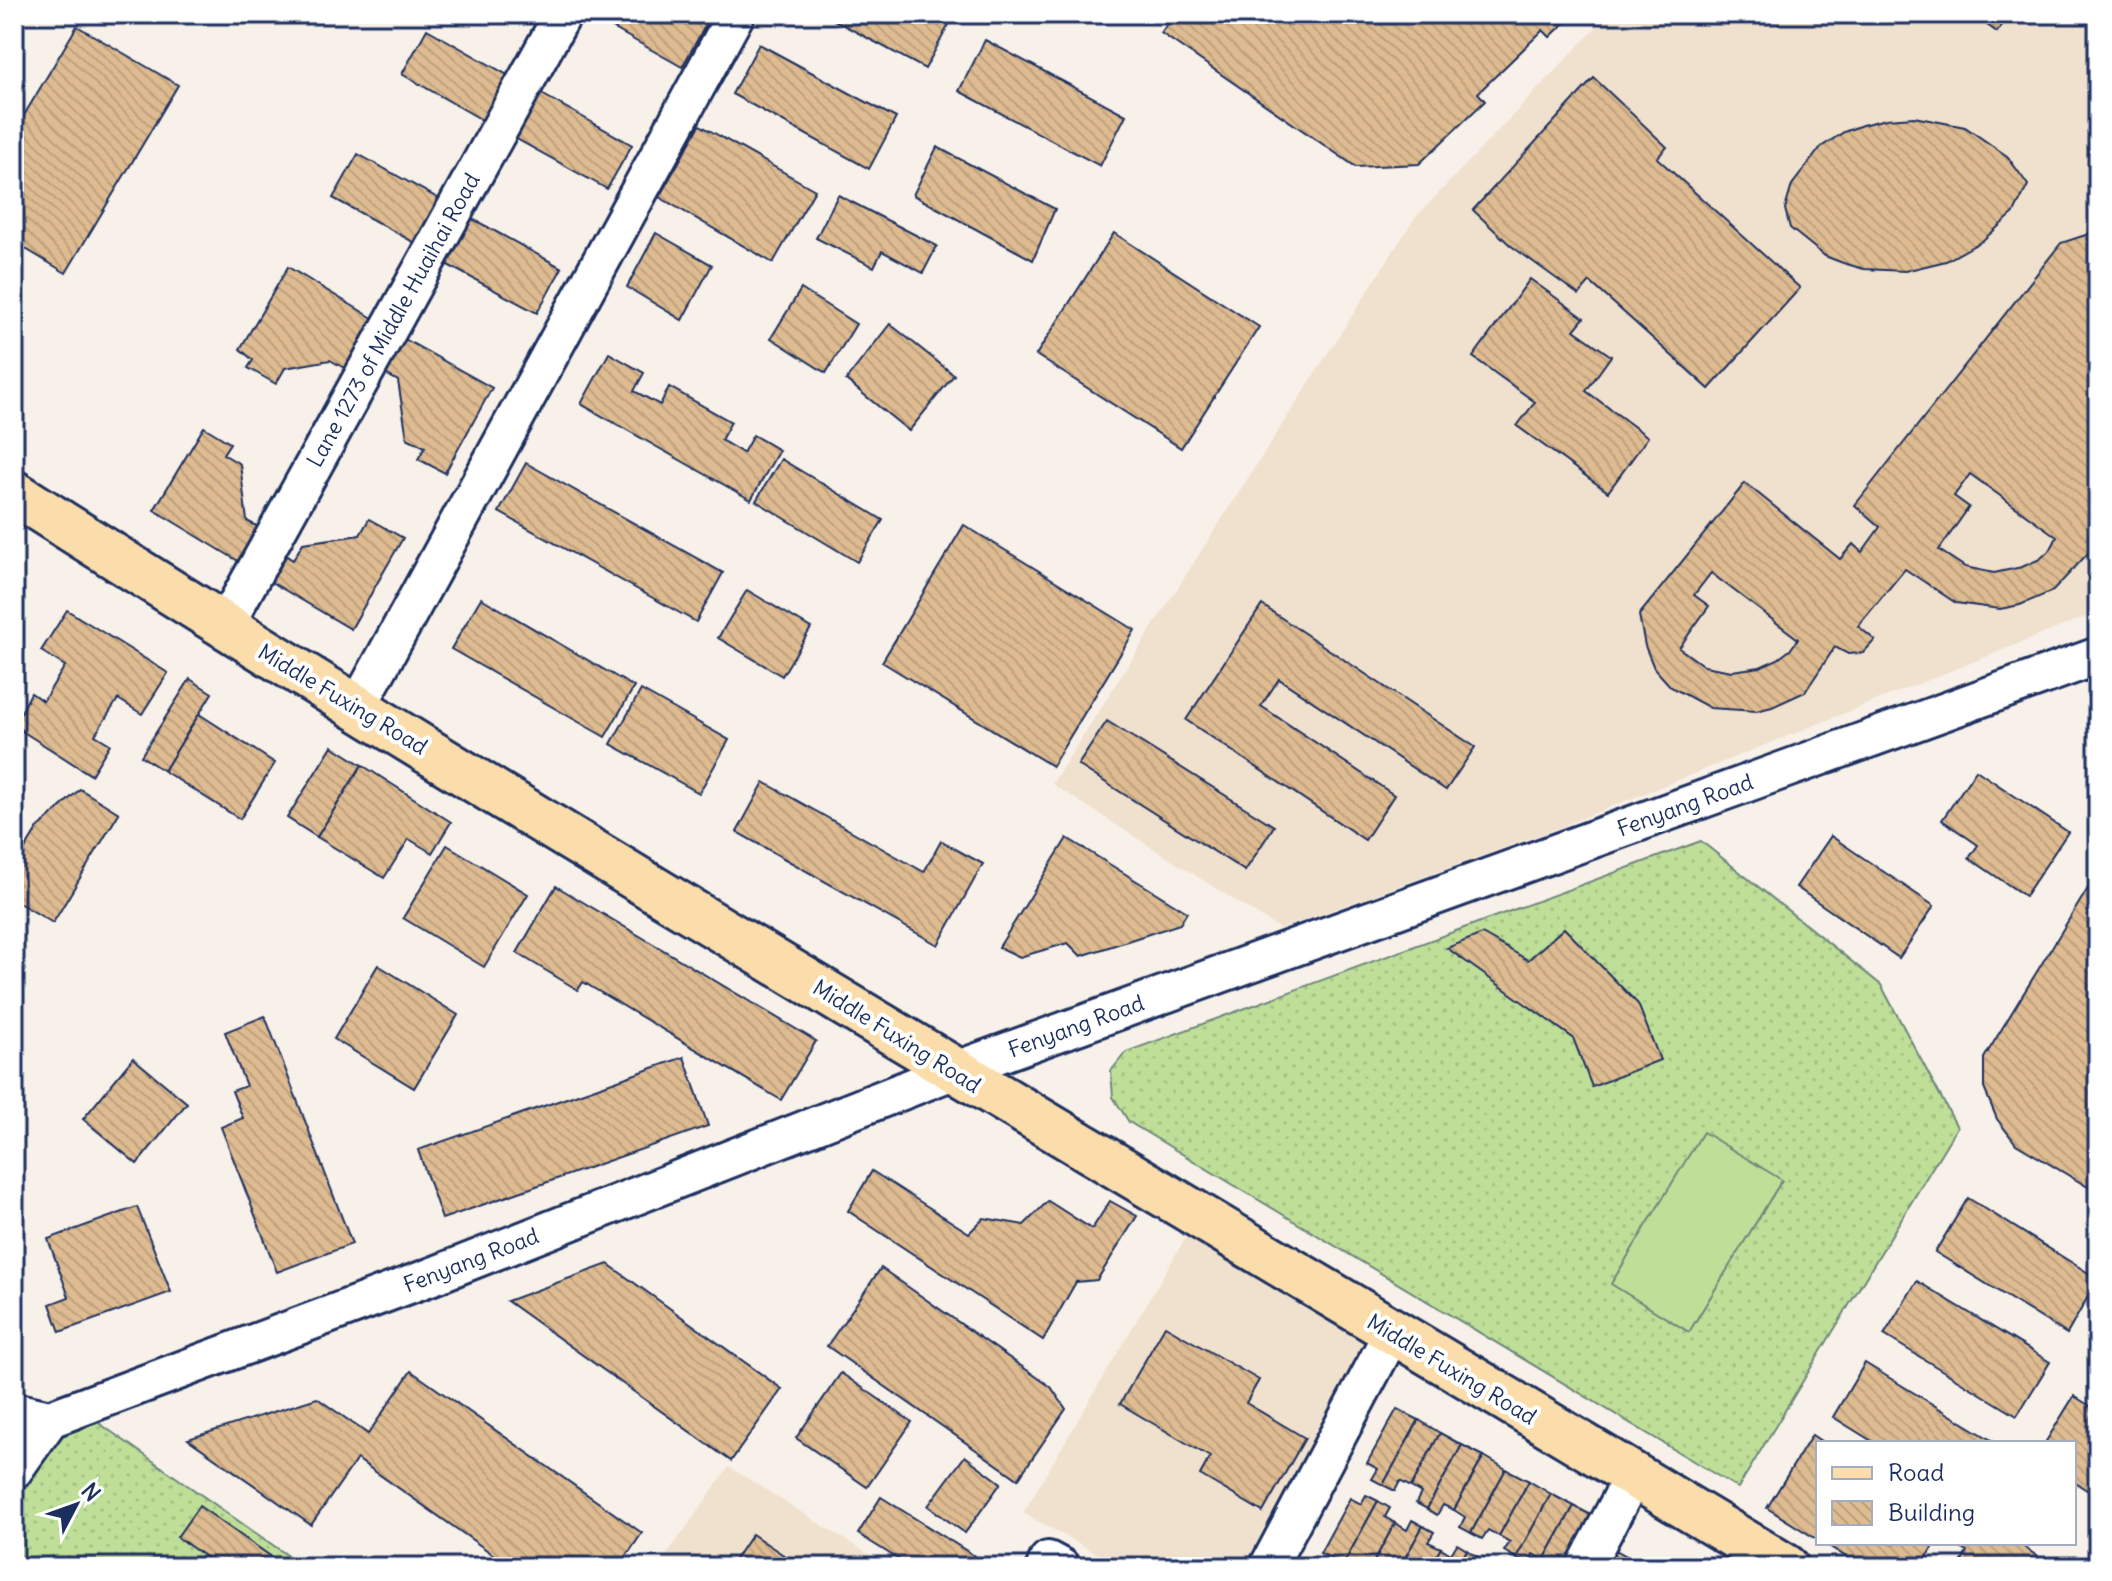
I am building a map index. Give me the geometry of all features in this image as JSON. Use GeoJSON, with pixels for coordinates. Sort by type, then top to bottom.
{"type":"FeatureCollection","features":[{"type":"Feature","properties":{"kind":"main road","name":"Middle Fuxing Road"},"geometry":{"type":"LineString","coordinates":[[14,493],[224,627],[953,1071],[1786,1567]]}},
{"type":"Feature","properties":{"kind":"street","name":"Lane 1273 of Middle Huaihai Road"},"geometry":{"type":"LineString","coordinates":[[224,627],[563,14]]}},
{"type":"Feature","properties":{"kind":"street"},"geometry":{"type":"LineString","coordinates":[[357,708],[736,14]]}},
{"type":"Feature","properties":{"kind":"street","name":"Fenyang Road"},"geometry":{"type":"LineString","coordinates":[[50,1419],[430,1277],[953,1071],[2098,656]]}},
{"type":"Feature","properties":{"kind":"street"},"geometry":{"type":"LineString","coordinates":[[1268,1567],[1392,1333]]}},
{"type":"Feature","properties":{"kind":"street"},"geometry":{"type":"LineString","coordinates":[[14,1411],[50,1419],[14,1470]]}},
{"type":"Feature","properties":{"kind":"street"},"geometry":{"type":"LineString","coordinates":[[1585,1567],[1633,1476]]}},
{"type":"Feature","properties":{"kind":"street"},"geometry":{"type":"LineString","coordinates":[[1045,1567],[1048,1560],[1061,1567]]}},
{"type":"Feature","properties":{"kind":"shaded area"},"geometry":{"type":"Polygon","coordinates":[[[1609,14],[2098,14],[2098,612],[1553,830],[1280,929],[1052,784],[1414,219],[1609,14]]]}},
{"type":"Feature","properties":{"kind":"shaded area"},"geometry":{"type":"Polygon","coordinates":[[[1189,1232],[1384,1347],[1268,1567],[1122,1567],[1023,1513],[1189,1232]]]}},
{"type":"Feature","properties":{"kind":"shaded area"},"geometry":{"type":"Polygon","coordinates":[[[729,1467],[889,1567],[658,1567],[729,1467]]]}},
{"type":"Feature","properties":{"kind":"green space"},"geometry":{"type":"Polygon","coordinates":[[[1701,841],[1881,985],[1957,1127],[1738,1488],[1129,1122],[1113,1097],[1111,1071],[1126,1052],[1701,841]]]}},
{"type":"Feature","properties":{"kind":"green space"},"geometry":{"type":"Polygon","coordinates":[[[1703,1132],[1782,1180],[1689,1332],[1611,1284],[1703,1132]]]}},
{"type":"Feature","properties":{"kind":"green space"},"geometry":{"type":"Polygon","coordinates":[[[96,1421],[304,1567],[14,1567],[14,1503],[65,1433],[96,1421]]]}},
{"type":"Feature","properties":{"kind":"building"},"geometry":{"type":"Polygon","coordinates":[[[588,14],[695,14],[708,21],[682,67],[588,14]]]}},
{"type":"Feature","properties":{"kind":"building"},"geometry":{"type":"Polygon","coordinates":[[[823,14],[943,14],[952,19],[925,69],[823,14]]]}},
{"type":"Feature","properties":{"kind":"building"},"geometry":{"type":"Polygon","coordinates":[[[1174,14],[1574,14],[1550,37],[1543,30],[1478,93],[1485,101],[1419,164],[1356,167],[1161,33],[1174,14]]]}},
{"type":"Feature","properties":{"kind":"building"},"geometry":{"type":"Polygon","coordinates":[[[1972,14],[2010,14],[1997,32],[1972,14]]]}},
{"type":"Feature","properties":{"kind":"building"},"geometry":{"type":"Polygon","coordinates":[[[77,26],[178,85],[66,273],[14,242],[14,132],[77,26]]]}},
{"type":"Feature","properties":{"kind":"building"},"geometry":{"type":"Polygon","coordinates":[[[427,29],[516,80],[491,125],[402,74],[427,29]]]}},
{"type":"Feature","properties":{"kind":"building"},"geometry":{"type":"Polygon","coordinates":[[[985,40],[1126,115],[1100,166],[959,91],[985,40]]]}},
{"type":"Feature","properties":{"kind":"building"},"geometry":{"type":"Polygon","coordinates":[[[759,44],[896,118],[869,169],[732,94],[759,44]]]}},
{"type":"Feature","properties":{"kind":"building"},"geometry":{"type":"Polygon","coordinates":[[[1594,78],[1667,147],[1657,158],[1800,288],[1709,389],[1590,282],[1579,295],[1510,245],[1473,210],[1594,78]]]}},
{"type":"Feature","properties":{"kind":"building"},"geometry":{"type":"Polygon","coordinates":[[[540,93],[632,145],[607,189],[515,138],[540,93]]]}},
{"type":"Feature","properties":{"kind":"building"},"geometry":{"type":"Polygon","coordinates":[[[1914,117],[1965,127],[2007,156],[2028,185],[2014,213],[1982,241],[1946,261],[1905,271],[1864,269],[1843,263],[1825,256],[1790,228],[1785,209],[1792,185],[1821,147],[1862,125],[1914,117]]]}},
{"type":"Feature","properties":{"kind":"building"},"geometry":{"type":"Polygon","coordinates":[[[700,125],[815,190],[773,263],[659,197],[700,125]]]}},
{"type":"Feature","properties":{"kind":"building"},"geometry":{"type":"Polygon","coordinates":[[[937,147],[1055,209],[1033,260],[913,195],[937,147]]]}},
{"type":"Feature","properties":{"kind":"building"},"geometry":{"type":"Polygon","coordinates":[[[358,154],[448,204],[424,248],[333,198],[358,154]]]}},
{"type":"Feature","properties":{"kind":"building"},"geometry":{"type":"Polygon","coordinates":[[[838,195],[937,246],[923,273],[882,251],[874,267],[816,238],[838,195]]]}},
{"type":"Feature","properties":{"kind":"building"},"geometry":{"type":"Polygon","coordinates":[[[471,218],[562,268],[537,313],[446,264],[471,218]]]}},
{"type":"Feature","properties":{"kind":"building"},"geometry":{"type":"Polygon","coordinates":[[[2098,231],[2098,557],[2090,551],[2053,591],[2020,605],[2000,609],[1956,603],[1905,569],[1858,626],[1875,640],[1863,653],[1848,654],[1835,647],[1805,692],[1772,707],[1756,711],[1710,708],[1671,687],[1654,668],[1645,646],[1639,615],[1745,483],[1840,559],[1853,544],[1862,552],[1880,527],[1855,505],[2061,243],[2098,231]],[[1970,474],[1954,496],[1969,507],[1939,550],[1965,567],[1994,573],[2022,567],[2040,559],[2051,549],[2057,537],[1970,474]],[[1711,573],[1694,595],[1709,606],[1679,648],[1704,666],[1732,671],[1760,667],[1790,650],[1798,639],[1711,573]]]}},
{"type":"Feature","properties":{"kind":"building"},"geometry":{"type":"Polygon","coordinates":[[[656,233],[712,265],[682,320],[627,287],[656,233]]]}},
{"type":"Feature","properties":{"kind":"building"},"geometry":{"type":"Polygon","coordinates":[[[1114,233],[1259,327],[1181,448],[1036,355],[1114,233]]]}},
{"type":"Feature","properties":{"kind":"building"},"geometry":{"type":"Polygon","coordinates":[[[288,267],[381,323],[353,373],[330,360],[285,368],[276,384],[248,368],[253,360],[240,349],[288,267]]]}},
{"type":"Feature","properties":{"kind":"building"},"geometry":{"type":"Polygon","coordinates":[[[1530,279],[1584,318],[1574,330],[1611,356],[1586,391],[1648,437],[1608,492],[1517,426],[1535,402],[1473,357],[1530,279]]]}},
{"type":"Feature","properties":{"kind":"building"},"geometry":{"type":"Polygon","coordinates":[[[801,289],[856,324],[826,373],[771,338],[801,289]]]}},
{"type":"Feature","properties":{"kind":"building"},"geometry":{"type":"Polygon","coordinates":[[[890,324],[954,375],[909,431],[846,380],[890,324]]]}},
{"type":"Feature","properties":{"kind":"building"},"geometry":{"type":"Polygon","coordinates":[[[401,337],[492,388],[445,473],[418,459],[425,447],[407,438],[398,381],[382,372],[401,337]]]}},
{"type":"Feature","properties":{"kind":"building"},"geometry":{"type":"Polygon","coordinates":[[[609,353],[644,373],[634,391],[660,405],[669,387],[731,422],[721,440],[743,453],[753,435],[779,450],[751,500],[581,404],[609,353]]]}},
{"type":"Feature","properties":{"kind":"building"},"geometry":{"type":"Polygon","coordinates":[[[204,427],[230,443],[223,454],[240,464],[247,521],[264,530],[243,564],[154,510],[204,427]]]}},
{"type":"Feature","properties":{"kind":"building"},"geometry":{"type":"Polygon","coordinates":[[[781,459],[883,520],[857,562],[756,501],[781,459]]]}},
{"type":"Feature","properties":{"kind":"building"},"geometry":{"type":"Polygon","coordinates":[[[526,463],[723,573],[696,622],[499,512],[526,463]]]}},
{"type":"Feature","properties":{"kind":"building"},"geometry":{"type":"Polygon","coordinates":[[[369,519],[403,538],[351,629],[266,579],[282,553],[293,560],[303,543],[360,535],[369,519]]]}},
{"type":"Feature","properties":{"kind":"building"},"geometry":{"type":"Polygon","coordinates":[[[964,525],[1135,630],[1052,766],[882,662],[964,525]]]}},
{"type":"Feature","properties":{"kind":"building"},"geometry":{"type":"Polygon","coordinates":[[[747,590],[811,628],[782,676],[718,638],[747,590]]]}},
{"type":"Feature","properties":{"kind":"building"},"geometry":{"type":"Polygon","coordinates":[[[481,598],[634,687],[605,737],[451,649],[481,598]]]}},
{"type":"Feature","properties":{"kind":"building"},"geometry":{"type":"Polygon","coordinates":[[[1262,605],[1475,747],[1446,790],[1279,679],[1261,706],[1394,795],[1365,840],[1186,720],[1262,605]]]}},
{"type":"Feature","properties":{"kind":"building"},"geometry":{"type":"Polygon","coordinates":[[[67,610],[168,673],[142,714],[118,699],[95,735],[110,744],[91,775],[14,726],[31,693],[43,701],[65,666],[41,651],[67,610]]]}},
{"type":"Feature","properties":{"kind":"building"},"geometry":{"type":"Polygon","coordinates":[[[190,679],[212,693],[164,771],[141,756],[190,679]]]}},
{"type":"Feature","properties":{"kind":"building"},"geometry":{"type":"Polygon","coordinates":[[[641,690],[729,740],[699,793],[611,744],[641,690]]]}},
{"type":"Feature","properties":{"kind":"building"},"geometry":{"type":"Polygon","coordinates":[[[199,714],[275,763],[240,819],[164,771],[199,714]]]}},
{"type":"Feature","properties":{"kind":"building"},"geometry":{"type":"Polygon","coordinates":[[[1107,721],[1274,826],[1245,871],[1078,765],[1107,721]]]}},
{"type":"Feature","properties":{"kind":"building"},"geometry":{"type":"Polygon","coordinates":[[[332,746],[362,765],[317,837],[287,818],[332,746]]]}},
{"type":"Feature","properties":{"kind":"building"},"geometry":{"type":"Polygon","coordinates":[[[362,765],[451,822],[432,853],[409,839],[384,878],[317,837],[362,765]]]}},
{"type":"Feature","properties":{"kind":"building"},"geometry":{"type":"Polygon","coordinates":[[[1976,770],[2068,832],[2025,896],[1969,858],[1978,845],[1942,820],[1976,770]]]}},
{"type":"Feature","properties":{"kind":"building"},"geometry":{"type":"Polygon","coordinates":[[[764,782],[924,872],[941,841],[983,864],[938,945],[737,832],[764,782]]]}},
{"type":"Feature","properties":{"kind":"building"},"geometry":{"type":"Polygon","coordinates":[[[80,789],[119,813],[53,923],[14,900],[14,867],[38,828],[80,789]]]}},
{"type":"Feature","properties":{"kind":"building"},"geometry":{"type":"Polygon","coordinates":[[[1831,836],[1934,906],[1899,958],[1796,887],[1831,836]]]}},
{"type":"Feature","properties":{"kind":"building"},"geometry":{"type":"Polygon","coordinates":[[[1067,838],[1187,912],[1180,924],[1081,956],[1068,943],[1020,957],[999,947],[1067,838]]]}},
{"type":"Feature","properties":{"kind":"building"},"geometry":{"type":"Polygon","coordinates":[[[447,845],[528,894],[484,967],[403,918],[447,845]]]}},
{"type":"Feature","properties":{"kind":"building"},"geometry":{"type":"Polygon","coordinates":[[[2098,872],[2098,1193],[2016,1144],[1997,1119],[1984,1088],[1984,1058],[2098,872]]]}},
{"type":"Feature","properties":{"kind":"building"},"geometry":{"type":"Polygon","coordinates":[[[556,886],[816,1041],[781,1100],[583,982],[578,990],[517,953],[556,886]]]}},
{"type":"Feature","properties":{"kind":"building"},"geometry":{"type":"Polygon","coordinates":[[[1564,928],[1638,1004],[1660,1060],[1592,1087],[1573,1038],[1447,948],[1482,934],[1528,960],[1564,928]]]}},
{"type":"Feature","properties":{"kind":"building"},"geometry":{"type":"Polygon","coordinates":[[[378,965],[458,1015],[414,1088],[334,1039],[378,965]]]}},
{"type":"Feature","properties":{"kind":"building"},"geometry":{"type":"Polygon","coordinates":[[[265,1016],[352,1244],[277,1272],[221,1127],[243,1118],[232,1091],[246,1086],[225,1032],[265,1016]]]}},
{"type":"Feature","properties":{"kind":"building"},"geometry":{"type":"Polygon","coordinates":[[[684,1057],[708,1126],[442,1219],[418,1150],[684,1057]]]}},
{"type":"Feature","properties":{"kind":"building"},"geometry":{"type":"Polygon","coordinates":[[[133,1058],[187,1103],[137,1164],[83,1119],[133,1058]]]}},
{"type":"Feature","properties":{"kind":"building"},"geometry":{"type":"Polygon","coordinates":[[[872,1171],[969,1233],[984,1218],[1024,1225],[1048,1201],[1092,1229],[1110,1201],[1137,1216],[1097,1280],[1076,1282],[1043,1340],[848,1211],[872,1171]]]}},
{"type":"Feature","properties":{"kind":"building"},"geometry":{"type":"Polygon","coordinates":[[[1968,1198],[2098,1279],[2067,1334],[1935,1252],[1968,1198]]]}},
{"type":"Feature","properties":{"kind":"building"},"geometry":{"type":"Polygon","coordinates":[[[137,1207],[171,1292],[60,1332],[50,1304],[69,1297],[48,1239],[137,1207]]]}},
{"type":"Feature","properties":{"kind":"building"},"geometry":{"type":"Polygon","coordinates":[[[608,1264],[782,1389],[731,1461],[507,1301],[608,1264]]]}},
{"type":"Feature","properties":{"kind":"building"},"geometry":{"type":"Polygon","coordinates":[[[881,1268],[1051,1387],[1066,1409],[1018,1479],[827,1346],[881,1268]]]}},
{"type":"Feature","properties":{"kind":"building"},"geometry":{"type":"Polygon","coordinates":[[[1917,1281],[2050,1362],[2017,1416],[1884,1335],[1917,1281]]]}},
{"type":"Feature","properties":{"kind":"building"},"geometry":{"type":"Polygon","coordinates":[[[1165,1326],[1259,1380],[1246,1403],[1305,1438],[1263,1512],[1200,1475],[1210,1457],[1120,1404],[1165,1326]]]}},
{"type":"Feature","properties":{"kind":"building"},"geometry":{"type":"Polygon","coordinates":[[[1865,1363],[1993,1441],[1872,1441],[1833,1417],[1865,1363]]]}},
{"type":"Feature","properties":{"kind":"building"},"geometry":{"type":"Polygon","coordinates":[[[411,1371],[642,1533],[619,1567],[511,1567],[357,1459],[311,1525],[188,1439],[317,1398],[368,1434],[411,1371]]]}},
{"type":"Feature","properties":{"kind":"building"},"geometry":{"type":"Polygon","coordinates":[[[841,1373],[912,1422],[867,1487],[796,1438],[841,1373]]]}},
{"type":"Feature","properties":{"kind":"building"},"geometry":{"type":"Polygon","coordinates":[[[2074,1396],[2098,1411],[2098,1497],[2076,1483],[2076,1441],[2046,1441],[2074,1396]]]}},
{"type":"Feature","properties":{"kind":"building"},"geometry":{"type":"Polygon","coordinates":[[[1397,1409],[1419,1420],[1383,1485],[1372,1479],[1378,1469],[1367,1463],[1397,1409]]]}},
{"type":"Feature","properties":{"kind":"building"},"geometry":{"type":"Polygon","coordinates":[[[1419,1420],[1440,1433],[1411,1487],[1400,1481],[1395,1491],[1383,1485],[1419,1420]]]}},
{"type":"Feature","properties":{"kind":"building"},"geometry":{"type":"Polygon","coordinates":[[[1440,1433],[1462,1445],[1427,1509],[1416,1503],[1421,1493],[1411,1487],[1440,1433]]]}},
{"type":"Feature","properties":{"kind":"building"},"geometry":{"type":"Polygon","coordinates":[[[1812,1435],[1821,1441],[1816,1441],[1816,1539],[1767,1508],[1812,1435]]]}},
{"type":"Feature","properties":{"kind":"building"},"geometry":{"type":"Polygon","coordinates":[[[1462,1445],[1484,1456],[1454,1510],[1443,1505],[1437,1515],[1427,1509],[1462,1445]]]}},
{"type":"Feature","properties":{"kind":"building"},"geometry":{"type":"Polygon","coordinates":[[[965,1456],[1001,1483],[965,1533],[928,1506],[965,1456]]]}},
{"type":"Feature","properties":{"kind":"building"},"geometry":{"type":"Polygon","coordinates":[[[1484,1456],[1506,1469],[1471,1533],[1460,1527],[1465,1517],[1454,1510],[1484,1456]]]}},
{"type":"Feature","properties":{"kind":"building"},"geometry":{"type":"Polygon","coordinates":[[[1506,1469],[1529,1481],[1499,1536],[1488,1530],[1482,1539],[1471,1533],[1506,1469]]]}},
{"type":"Feature","properties":{"kind":"building"},"geometry":{"type":"Polygon","coordinates":[[[1529,1481],[1551,1494],[1516,1558],[1504,1551],[1510,1542],[1499,1536],[1529,1481]]]}},
{"type":"Feature","properties":{"kind":"building"},"geometry":{"type":"Polygon","coordinates":[[[1551,1494],[1574,1506],[1544,1560],[1533,1554],[1528,1564],[1516,1558],[1551,1494]]]}},
{"type":"Feature","properties":{"kind":"building"},"geometry":{"type":"Polygon","coordinates":[[[1366,1495],[1378,1501],[1343,1565],[1320,1553],[1350,1498],[1361,1504],[1366,1495]]]}},
{"type":"Feature","properties":{"kind":"building"},"geometry":{"type":"Polygon","coordinates":[[[881,1497],[992,1567],[911,1567],[858,1534],[881,1497]]]}},
{"type":"Feature","properties":{"kind":"building"},"geometry":{"type":"Polygon","coordinates":[[[1378,1501],[1390,1508],[1385,1517],[1395,1523],[1371,1567],[1346,1567],[1343,1565],[1378,1501]]]}},
{"type":"Feature","properties":{"kind":"building"},"geometry":{"type":"Polygon","coordinates":[[[199,1506],[286,1567],[220,1567],[177,1537],[199,1506]]]}},
{"type":"Feature","properties":{"kind":"building"},"geometry":{"type":"Polygon","coordinates":[[[1574,1506],[1595,1517],[1568,1567],[1554,1567],[1544,1560],[1574,1506]]]}},
{"type":"Feature","properties":{"kind":"building"},"geometry":{"type":"Polygon","coordinates":[[[1412,1520],[1423,1526],[1400,1567],[1371,1567],[1395,1523],[1407,1530],[1412,1520]]]}},
{"type":"Feature","properties":{"kind":"building"},"geometry":{"type":"Polygon","coordinates":[[[1423,1526],[1434,1532],[1428,1542],[1441,1548],[1430,1567],[1400,1567],[1423,1526]]]}},
{"type":"Feature","properties":{"kind":"building"},"geometry":{"type":"Polygon","coordinates":[[[752,1534],[788,1558],[802,1567],[730,1567],[752,1534]]]}},
{"type":"Feature","properties":{"kind":"building"},"geometry":{"type":"Polygon","coordinates":[[[1457,1544],[1467,1550],[1458,1567],[1430,1567],[1441,1548],[1451,1554],[1457,1544]]]}},
{"type":"Feature","properties":{"kind":"building"},"geometry":{"type":"Polygon","coordinates":[[[1827,1545],[1935,1545],[1921,1567],[1862,1567],[1827,1545]]]}},
{"type":"Feature","properties":{"kind":"building"},"geometry":{"type":"Polygon","coordinates":[[[1955,1545],[2021,1545],[2053,1567],[1959,1567],[1967,1552],[1955,1545]]]}},
{"type":"Feature","properties":{"kind":"building"},"geometry":{"type":"Polygon","coordinates":[[[1612,1548],[1630,1558],[1626,1567],[1601,1567],[1612,1548]]]}},
{"type":"Feature","properties":{"kind":"building"},"geometry":{"type":"Polygon","coordinates":[[[1467,1550],[1478,1557],[1474,1567],[1458,1567],[1467,1550]]]}},
{"type":"Feature","properties":{"kind":"building"},"geometry":{"type":"Polygon","coordinates":[[[2090,1557],[2098,1562],[2098,1567],[2084,1567],[2090,1557]]]}},
{"type":"Feature","properties":{"kind":"building"},"geometry":{"type":"Polygon","coordinates":[[[1630,1558],[1648,1567],[1626,1567],[1630,1558]]]}}]}
